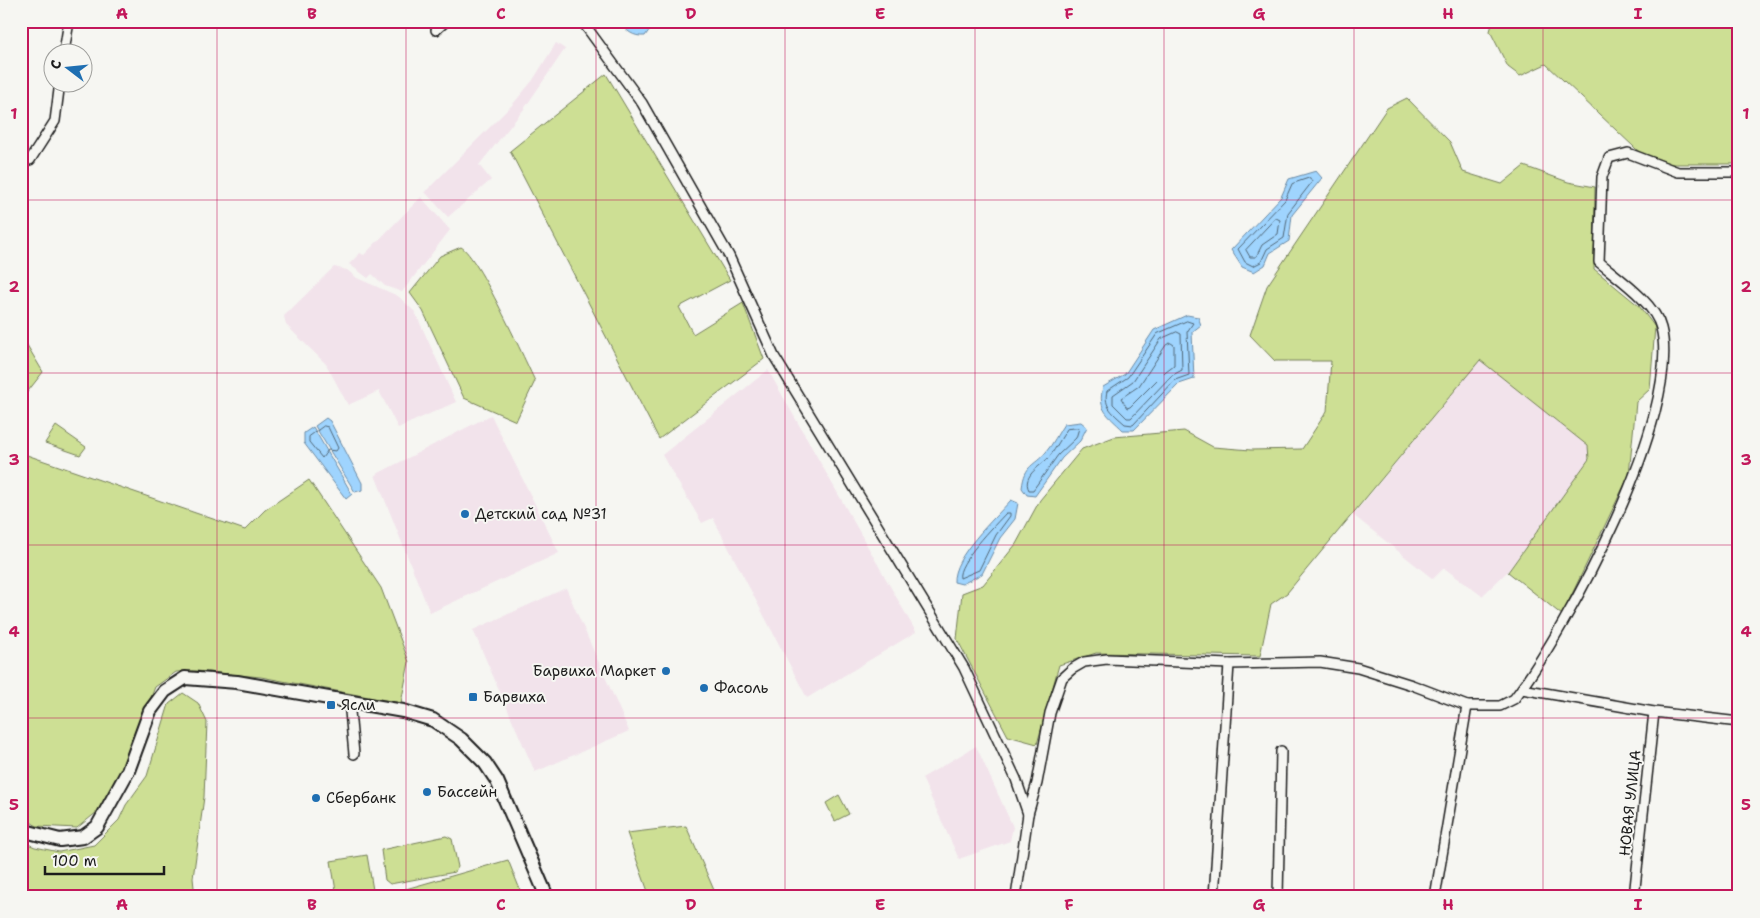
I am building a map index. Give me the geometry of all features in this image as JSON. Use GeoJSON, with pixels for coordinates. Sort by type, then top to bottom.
{"type":"FeatureCollection","features":[{"type":"Feature","properties":{"kind":"main road"},"geometry":{"type":"LineString","coordinates":[[21,830],[60,840],[83,837],[98,828],[128,771],[150,711],[165,691],[185,678],[237,682],[403,710],[433,720],[461,739],[485,763],[497,781],[547,897]]}},
{"type":"Feature","properties":{"kind":"street"},"geometry":{"type":"LineString","coordinates":[[66,42],[69,21]]}},
{"type":"Feature","properties":{"kind":"street"},"geometry":{"type":"LineString","coordinates":[[436,30],[446,21]]}},
{"type":"Feature","properties":{"kind":"street"},"geometry":{"type":"LineString","coordinates":[[582,21],[642,103],[729,256],[774,356],[964,668],[1016,779],[1028,814]]}},
{"type":"Feature","properties":{"kind":"street"},"geometry":{"type":"LineString","coordinates":[[21,160],[30,160],[55,122],[59,92]]}},
{"type":"Feature","properties":{"kind":"street"},"geometry":{"type":"LineString","coordinates":[[1016,897],[1028,814],[1037,783],[1050,713],[1062,678],[1084,662],[1107,659],[1229,664],[1338,664],[1412,685],[1467,706],[1500,706],[1514,699],[1578,598],[1622,506],[1648,434],[1663,367],[1664,346],[1661,325],[1645,301],[1599,262],[1602,177],[1610,158],[1628,153],[1678,172],[1739,172]]}},
{"type":"Feature","properties":{"kind":"street"},"geometry":{"type":"LineString","coordinates":[[1214,897],[1229,664]]}},
{"type":"Feature","properties":{"kind":"street"},"geometry":{"type":"LineString","coordinates":[[1522,689],[1654,712],[1739,722]]}},
{"type":"Feature","properties":{"kind":"street"},"geometry":{"type":"LineString","coordinates":[[349,701],[354,754]]}},
{"type":"Feature","properties":{"kind":"street"},"geometry":{"type":"LineString","coordinates":[[1435,897],[1467,706]]}},
{"type":"Feature","properties":{"kind":"street","name":"НОВАЯ УЛИЦА"},"geometry":{"type":"LineString","coordinates":[[1634,897],[1654,712]]}},
{"type":"Feature","properties":{"kind":"street"},"geometry":{"type":"LineString","coordinates":[[1278,897],[1281,751]]}},
{"type":"Feature","properties":{"kind":"shaded area"},"geometry":{"type":"Polygon","coordinates":[[[556,43],[565,49],[524,109],[479,165],[491,180],[448,217],[425,192],[513,104],[533,80],[556,43]]]}},
{"type":"Feature","properties":{"kind":"shaded area"},"geometry":{"type":"Polygon","coordinates":[[[421,197],[450,230],[402,292],[385,286],[372,274],[368,278],[349,264],[360,253],[364,255],[421,197]]]}},
{"type":"Feature","properties":{"kind":"shaded area"},"geometry":{"type":"Polygon","coordinates":[[[334,267],[347,270],[357,278],[398,296],[415,312],[456,402],[398,428],[379,391],[348,405],[326,364],[286,325],[284,316],[334,267]]]}},
{"type":"Feature","properties":{"kind":"shaded area"},"geometry":{"type":"Polygon","coordinates":[[[1480,360],[1588,446],[1589,459],[1508,571],[1482,596],[1444,568],[1433,579],[1353,515],[1480,360]]]}},
{"type":"Feature","properties":{"kind":"shaded area"},"geometry":{"type":"Polygon","coordinates":[[[768,370],[916,632],[807,698],[713,518],[702,523],[662,455],[768,370]]]}},
{"type":"Feature","properties":{"kind":"shaded area","name":"Детский сад №31"},"geometry":{"type":"Polygon","coordinates":[[[491,415],[559,553],[430,613],[375,475],[491,415]]]}},
{"type":"Feature","properties":{"kind":"shaded area"},"geometry":{"type":"Polygon","coordinates":[[[566,588],[629,731],[535,772],[473,630],[566,588]]]}},
{"type":"Feature","properties":{"kind":"shaded area"},"geometry":{"type":"Polygon","coordinates":[[[976,746],[1013,827],[1010,841],[959,859],[922,778],[976,746]]]}},
{"type":"Feature","properties":{"kind":"green space"},"geometry":{"type":"Polygon","coordinates":[[[1493,21],[1739,21],[1739,164],[1652,164],[1546,64],[1520,76],[1508,67],[1490,31],[1493,21]]]}},
{"type":"Feature","properties":{"kind":"green space"},"geometry":{"type":"Polygon","coordinates":[[[606,74],[730,280],[679,307],[693,334],[743,303],[764,359],[659,439],[510,151],[606,74]]]}},
{"type":"Feature","properties":{"kind":"green space"},"geometry":{"type":"Polygon","coordinates":[[[1407,98],[1450,142],[1463,172],[1502,184],[1524,166],[1568,182],[1595,187],[1594,269],[1639,306],[1655,327],[1650,389],[1636,402],[1629,475],[1562,615],[1508,572],[1589,459],[1588,446],[1480,360],[1287,593],[1271,604],[1260,656],[1096,653],[1059,665],[1037,744],[1008,736],[957,639],[962,593],[983,585],[1016,544],[1040,500],[1082,449],[1114,437],[1184,431],[1213,447],[1251,450],[1302,449],[1327,411],[1331,361],[1275,361],[1250,335],[1267,286],[1387,108],[1407,98]]]}},
{"type":"Feature","properties":{"kind":"green space"},"geometry":{"type":"Polygon","coordinates":[[[461,247],[469,254],[489,287],[535,381],[516,421],[464,398],[423,311],[410,293],[440,256],[461,247]]]}},
{"type":"Feature","properties":{"kind":"green space"},"geometry":{"type":"Polygon","coordinates":[[[21,335],[43,372],[21,400],[21,335]]]}},
{"type":"Feature","properties":{"kind":"green space"},"geometry":{"type":"Polygon","coordinates":[[[56,426],[86,447],[80,455],[45,443],[56,426]]]}},
{"type":"Feature","properties":{"kind":"green space"},"geometry":{"type":"Polygon","coordinates":[[[21,453],[245,530],[265,510],[309,480],[381,588],[409,662],[401,703],[261,677],[197,671],[176,672],[155,687],[125,764],[97,812],[77,828],[37,826],[21,816],[21,453]]]}},
{"type":"Feature","properties":{"kind":"green space"},"geometry":{"type":"Polygon","coordinates":[[[183,693],[198,703],[207,722],[204,797],[193,878],[195,897],[21,897],[21,841],[35,847],[59,852],[94,845],[119,820],[126,805],[147,776],[169,704],[183,693]]]}},
{"type":"Feature","properties":{"kind":"green space"},"geometry":{"type":"Polygon","coordinates":[[[839,795],[849,814],[835,821],[826,803],[839,795]]]}},
{"type":"Feature","properties":{"kind":"green space"},"geometry":{"type":"Polygon","coordinates":[[[686,826],[717,897],[650,897],[627,833],[686,826]]]}},
{"type":"Feature","properties":{"kind":"green space"},"geometry":{"type":"Polygon","coordinates":[[[446,836],[452,839],[458,867],[455,872],[390,884],[385,880],[381,850],[446,836]]]}},
{"type":"Feature","properties":{"kind":"green space"},"geometry":{"type":"Polygon","coordinates":[[[367,855],[373,890],[337,897],[331,861],[367,855]]]}},
{"type":"Feature","properties":{"kind":"green space"},"geometry":{"type":"Polygon","coordinates":[[[508,860],[523,897],[381,897],[381,896],[508,860]]]}},
{"type":"Feature","properties":{"kind":"water"},"geometry":{"type":"Polygon","coordinates":[[[619,21],[644,21],[650,29],[645,36],[633,34],[619,21]]]}},
{"type":"Feature","properties":{"kind":"water"},"geometry":{"type":"Polygon","coordinates":[[[1316,171],[1322,178],[1292,215],[1289,241],[1270,253],[1265,265],[1254,272],[1242,267],[1231,250],[1281,197],[1289,179],[1316,171]]]}},
{"type":"Feature","properties":{"kind":"water"},"geometry":{"type":"Polygon","coordinates":[[[1187,315],[1198,317],[1201,325],[1192,332],[1194,379],[1179,384],[1134,430],[1123,430],[1105,412],[1101,401],[1103,387],[1125,374],[1154,330],[1187,315]]]}},
{"type":"Feature","properties":{"kind":"water"},"geometry":{"type":"Polygon","coordinates":[[[326,418],[330,421],[362,483],[362,490],[355,492],[315,426],[326,418]]]}},
{"type":"Feature","properties":{"kind":"water"},"geometry":{"type":"Polygon","coordinates":[[[1081,422],[1087,427],[1080,441],[1062,458],[1035,496],[1027,495],[1022,488],[1025,474],[1049,449],[1064,424],[1081,422]]]}},
{"type":"Feature","properties":{"kind":"water"},"geometry":{"type":"Polygon","coordinates":[[[313,427],[352,494],[346,499],[304,443],[304,433],[313,427]]]}},
{"type":"Feature","properties":{"kind":"water"},"geometry":{"type":"Polygon","coordinates":[[[1011,500],[1018,503],[1015,519],[1000,538],[982,574],[962,584],[954,582],[955,572],[967,550],[985,527],[1011,500]]]}},
{"type":"Feature","properties":{"kind":"waterway"},"geometry":{"type":"LineString","coordinates":[[21,888],[33,897]]}},
{"type":"Feature","properties":{"kind":"place","name":"Детский сад №31"},"geometry":{"type":"Point","coordinates":[465,514]}},
{"type":"Feature","properties":{"kind":"place","name":"Барвиха Маркет"},"geometry":{"type":"Point","coordinates":[666,671]}},
{"type":"Feature","properties":{"kind":"place","name":"Фасоль"},"geometry":{"type":"Point","coordinates":[704,688]}},
{"type":"Feature","properties":{"kind":"place","name":"Барвиха"},"geometry":{"type":"Point","coordinates":[473,697]}},
{"type":"Feature","properties":{"kind":"place","name":"Ясли"},"geometry":{"type":"Point","coordinates":[331,705]}},
{"type":"Feature","properties":{"kind":"place","name":"Бассейн"},"geometry":{"type":"Point","coordinates":[427,792]}},
{"type":"Feature","properties":{"kind":"place","name":"Сбербанк"},"geometry":{"type":"Point","coordinates":[316,798]}}]}
